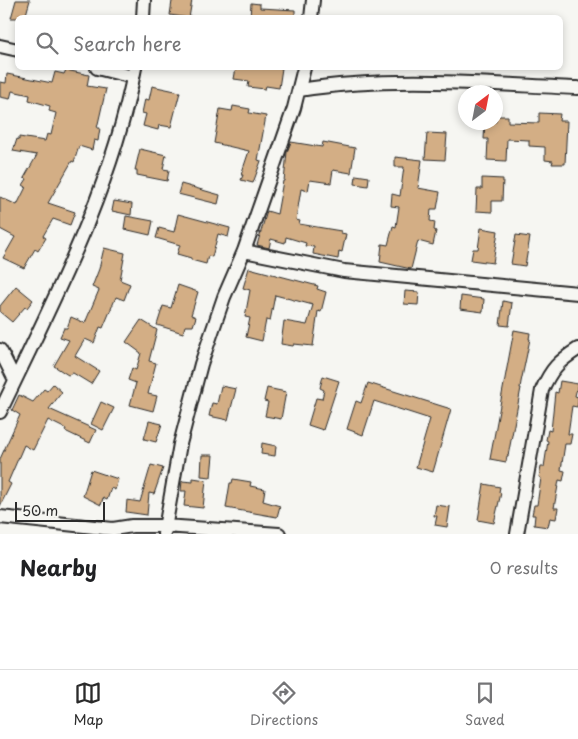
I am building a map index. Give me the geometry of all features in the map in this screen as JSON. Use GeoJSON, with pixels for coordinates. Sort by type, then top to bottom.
{"type":"FeatureCollection","features":[{"type":"Feature","properties":{"kind":"street"},"geometry":{"type":"LineString","coordinates":[[143,15],[144,0]]}},
{"type":"Feature","properties":{"kind":"street"},"geometry":{"type":"LineString","coordinates":[[312,15],[314,0]]}},
{"type":"Feature","properties":{"kind":"street"},"geometry":{"type":"LineString","coordinates":[[0,46],[15,49]]}},
{"type":"Feature","properties":{"kind":"street"},"geometry":{"type":"LineString","coordinates":[[0,412],[91,213],[115,147],[134,72],[116,70]]}},
{"type":"Feature","properties":{"kind":"street"},"geometry":{"type":"LineString","coordinates":[[165,530],[180,444],[201,364],[224,297],[244,250],[299,90],[304,70]]}},
{"type":"Feature","properties":{"kind":"street"},"geometry":{"type":"LineString","coordinates":[[299,90],[327,85],[397,80],[578,88]]}},
{"type":"Feature","properties":{"kind":"street"},"geometry":{"type":"LineString","coordinates":[[244,250],[344,271],[578,294]]}},
{"type":"Feature","properties":{"kind":"street"},"geometry":{"type":"LineString","coordinates":[[517,534],[542,390],[549,374],[559,362],[578,349]]}},
{"type":"Feature","properties":{"kind":"street"},"geometry":{"type":"LineString","coordinates":[[0,350],[15,380]]}},
{"type":"Feature","properties":{"kind":"street"},"geometry":{"type":"LineString","coordinates":[[0,518],[113,529],[132,526],[165,530],[279,534]]}},
{"type":"Feature","properties":{"kind":"building"},"geometry":{"type":"Polygon","coordinates":[[[16,0],[30,0],[26,15],[15,15],[15,18],[11,18],[16,0]]]}},
{"type":"Feature","properties":{"kind":"building"},"geometry":{"type":"Polygon","coordinates":[[[192,0],[190,15],[170,15],[172,1],[192,0]]]}},
{"type":"Feature","properties":{"kind":"building"},"geometry":{"type":"Polygon","coordinates":[[[251,3],[260,4],[260,8],[295,10],[295,15],[250,15],[251,3]]]}},
{"type":"Feature","properties":{"kind":"building"},"geometry":{"type":"Polygon","coordinates":[[[66,70],[89,75],[87,86],[106,89],[97,128],[100,128],[98,141],[94,140],[92,150],[79,146],[74,162],[72,161],[48,203],[75,212],[70,225],[53,219],[43,236],[46,238],[38,251],[35,249],[24,268],[3,258],[15,237],[0,229],[0,197],[17,205],[26,187],[23,185],[27,179],[24,178],[37,155],[13,151],[17,139],[19,140],[19,137],[45,141],[47,134],[51,135],[56,113],[49,111],[50,106],[29,100],[30,95],[12,91],[10,99],[0,97],[0,82],[6,83],[7,74],[52,83],[55,72],[64,74],[66,70]]]}},
{"type":"Feature","properties":{"kind":"building"},"geometry":{"type":"Polygon","coordinates":[[[236,70],[282,70],[279,88],[266,86],[265,89],[248,87],[249,81],[234,79],[236,70]]]}},
{"type":"Feature","properties":{"kind":"building"},"geometry":{"type":"Polygon","coordinates":[[[152,86],[180,92],[171,127],[159,125],[158,130],[143,126],[146,114],[142,113],[145,99],[149,100],[152,86]]]}},
{"type":"Feature","properties":{"kind":"building"},"geometry":{"type":"Polygon","coordinates":[[[233,106],[250,109],[249,113],[266,116],[258,160],[261,161],[253,183],[241,180],[249,151],[214,143],[220,109],[232,111],[233,106]]]}},
{"type":"Feature","properties":{"kind":"building"},"geometry":{"type":"Polygon","coordinates":[[[539,113],[560,114],[559,121],[567,121],[565,164],[552,164],[553,161],[545,160],[545,147],[529,146],[529,140],[507,139],[506,161],[487,160],[488,139],[484,139],[485,130],[503,130],[503,116],[508,116],[508,122],[539,123],[539,113]]]}},
{"type":"Feature","properties":{"kind":"building"},"geometry":{"type":"Polygon","coordinates":[[[427,133],[447,134],[445,160],[425,159],[427,133]]]}},
{"type":"Feature","properties":{"kind":"building"},"geometry":{"type":"Polygon","coordinates":[[[291,142],[322,147],[323,142],[355,148],[351,173],[333,170],[331,183],[310,180],[308,191],[301,189],[296,220],[300,221],[299,224],[341,231],[341,233],[346,234],[342,252],[339,251],[338,259],[313,254],[314,247],[305,246],[306,243],[286,237],[285,243],[271,239],[269,248],[257,245],[267,211],[277,214],[284,181],[287,152],[291,142]]]}},
{"type":"Feature","properties":{"kind":"building"},"geometry":{"type":"Polygon","coordinates":[[[140,149],[166,155],[163,169],[169,170],[167,181],[137,175],[137,170],[135,170],[140,149]]]}},
{"type":"Feature","properties":{"kind":"building"},"geometry":{"type":"Polygon","coordinates":[[[395,157],[422,160],[418,188],[440,192],[437,209],[431,209],[430,221],[435,222],[434,230],[436,231],[433,245],[418,241],[411,269],[380,262],[382,244],[388,245],[393,226],[396,227],[399,207],[391,206],[392,194],[400,196],[404,167],[395,167],[395,157]]]}},
{"type":"Feature","properties":{"kind":"building"},"geometry":{"type":"Polygon","coordinates":[[[356,175],[369,177],[368,186],[355,184],[356,175]]]}},
{"type":"Feature","properties":{"kind":"building"},"geometry":{"type":"Polygon","coordinates":[[[482,178],[503,179],[502,201],[492,201],[492,212],[476,211],[477,189],[482,189],[482,178]]]}},
{"type":"Feature","properties":{"kind":"building"},"geometry":{"type":"Polygon","coordinates":[[[181,184],[220,195],[218,204],[178,194],[181,184]]]}},
{"type":"Feature","properties":{"kind":"building"},"geometry":{"type":"Polygon","coordinates":[[[114,201],[132,204],[131,215],[112,211],[114,201]]]}},
{"type":"Feature","properties":{"kind":"building"},"geometry":{"type":"Polygon","coordinates":[[[178,214],[230,228],[228,237],[218,234],[212,257],[208,256],[206,264],[177,254],[180,245],[156,238],[159,228],[174,232],[178,214]]]}},
{"type":"Feature","properties":{"kind":"building"},"geometry":{"type":"Polygon","coordinates":[[[126,216],[153,221],[150,235],[124,229],[126,216]]]}},
{"type":"Feature","properties":{"kind":"building"},"geometry":{"type":"Polygon","coordinates":[[[481,228],[498,231],[493,263],[471,260],[473,249],[478,249],[481,228]]]}},
{"type":"Feature","properties":{"kind":"building"},"geometry":{"type":"Polygon","coordinates":[[[516,235],[530,237],[525,266],[511,264],[516,235]]]}},
{"type":"Feature","properties":{"kind":"building"},"geometry":{"type":"Polygon","coordinates":[[[104,248],[125,253],[120,280],[130,284],[124,300],[116,297],[103,328],[100,327],[94,343],[85,339],[75,356],[99,371],[91,384],[73,373],[68,375],[54,366],[69,340],[60,337],[64,328],[67,328],[71,317],[85,323],[99,290],[92,287],[104,248]]]}},
{"type":"Feature","properties":{"kind":"building"},"geometry":{"type":"Polygon","coordinates":[[[249,268],[318,286],[317,289],[326,292],[321,312],[318,311],[313,346],[281,344],[284,321],[307,325],[313,305],[275,295],[270,321],[266,320],[262,341],[246,337],[250,318],[245,317],[250,290],[243,288],[249,268]]]}},
{"type":"Feature","properties":{"kind":"building"},"geometry":{"type":"Polygon","coordinates":[[[178,285],[198,292],[191,315],[196,317],[193,326],[185,326],[183,333],[157,325],[163,306],[171,308],[178,285]]]}},
{"type":"Feature","properties":{"kind":"building"},"geometry":{"type":"Polygon","coordinates":[[[16,286],[33,300],[12,322],[0,312],[0,306],[16,286]]]}},
{"type":"Feature","properties":{"kind":"building"},"geometry":{"type":"Polygon","coordinates":[[[405,291],[419,292],[418,305],[404,304],[405,291]]]}},
{"type":"Feature","properties":{"kind":"building"},"geometry":{"type":"Polygon","coordinates":[[[461,296],[484,299],[483,312],[460,309],[461,296]]]}},
{"type":"Feature","properties":{"kind":"building"},"geometry":{"type":"Polygon","coordinates":[[[503,301],[512,303],[509,326],[500,325],[503,301]]]}},
{"type":"Feature","properties":{"kind":"building"},"geometry":{"type":"Polygon","coordinates":[[[141,320],[157,330],[149,361],[156,363],[148,394],[157,396],[153,411],[130,405],[136,383],[128,380],[132,368],[136,370],[141,353],[126,342],[141,320]]]}},
{"type":"Feature","properties":{"kind":"building"},"geometry":{"type":"Polygon","coordinates":[[[514,330],[530,333],[530,339],[506,462],[490,459],[514,330]]]}},
{"type":"Feature","properties":{"kind":"building"},"geometry":{"type":"Polygon","coordinates":[[[323,376],[339,381],[323,430],[308,425],[316,398],[322,399],[324,390],[320,388],[323,376]]]}},
{"type":"Feature","properties":{"kind":"building"},"geometry":{"type":"Polygon","coordinates":[[[560,381],[578,384],[575,396],[578,397],[578,402],[577,407],[572,406],[568,434],[572,434],[570,444],[565,444],[561,470],[565,471],[563,481],[559,480],[554,508],[558,508],[556,519],[550,518],[548,527],[534,525],[535,515],[532,515],[534,505],[537,505],[541,478],[539,477],[541,467],[544,467],[548,441],[546,440],[548,430],[551,431],[555,392],[558,393],[560,381]]]}},
{"type":"Feature","properties":{"kind":"building"},"geometry":{"type":"Polygon","coordinates":[[[368,383],[451,409],[433,472],[416,467],[430,419],[374,401],[363,435],[347,429],[356,401],[361,403],[368,383]]]}},
{"type":"Feature","properties":{"kind":"building"},"geometry":{"type":"Polygon","coordinates":[[[53,384],[62,392],[49,409],[96,430],[90,443],[48,420],[33,450],[24,445],[8,482],[11,484],[0,506],[0,459],[20,415],[12,410],[19,395],[33,402],[44,389],[47,391],[53,384]]]}},
{"type":"Feature","properties":{"kind":"building"},"geometry":{"type":"Polygon","coordinates":[[[221,386],[236,389],[228,420],[209,416],[212,403],[217,404],[221,386]]]}},
{"type":"Feature","properties":{"kind":"building"},"geometry":{"type":"Polygon","coordinates":[[[267,388],[286,392],[281,419],[265,416],[268,402],[264,401],[267,388]]]}},
{"type":"Feature","properties":{"kind":"building"},"geometry":{"type":"Polygon","coordinates":[[[101,402],[114,408],[103,430],[91,424],[101,402]]]}},
{"type":"Feature","properties":{"kind":"building"},"geometry":{"type":"Polygon","coordinates":[[[149,421],[162,424],[156,442],[144,439],[149,421]]]}},
{"type":"Feature","properties":{"kind":"building"},"geometry":{"type":"Polygon","coordinates":[[[262,443],[276,446],[275,456],[261,454],[262,443]]]}},
{"type":"Feature","properties":{"kind":"building"},"geometry":{"type":"Polygon","coordinates":[[[202,455],[213,455],[211,477],[201,476],[202,455]]]}},
{"type":"Feature","properties":{"kind":"building"},"geometry":{"type":"Polygon","coordinates":[[[151,465],[163,468],[154,494],[149,493],[147,515],[126,512],[127,500],[140,502],[151,465]]]}},
{"type":"Feature","properties":{"kind":"building"},"geometry":{"type":"Polygon","coordinates":[[[91,470],[118,479],[115,490],[111,488],[107,500],[103,498],[101,505],[83,496],[91,470]]]}},
{"type":"Feature","properties":{"kind":"building"},"geometry":{"type":"Polygon","coordinates":[[[193,478],[206,480],[203,508],[184,506],[186,491],[181,491],[182,481],[193,482],[193,478]]]}},
{"type":"Feature","properties":{"kind":"building"},"geometry":{"type":"Polygon","coordinates":[[[233,479],[251,482],[250,486],[265,489],[263,501],[280,506],[277,517],[226,508],[230,483],[232,483],[233,479]]]}},
{"type":"Feature","properties":{"kind":"building"},"geometry":{"type":"Polygon","coordinates":[[[484,484],[500,487],[499,492],[501,493],[494,523],[478,520],[484,484]]]}},
{"type":"Feature","properties":{"kind":"building"},"geometry":{"type":"Polygon","coordinates":[[[436,505],[450,507],[447,527],[435,525],[437,516],[434,516],[436,505]]]}}]}
